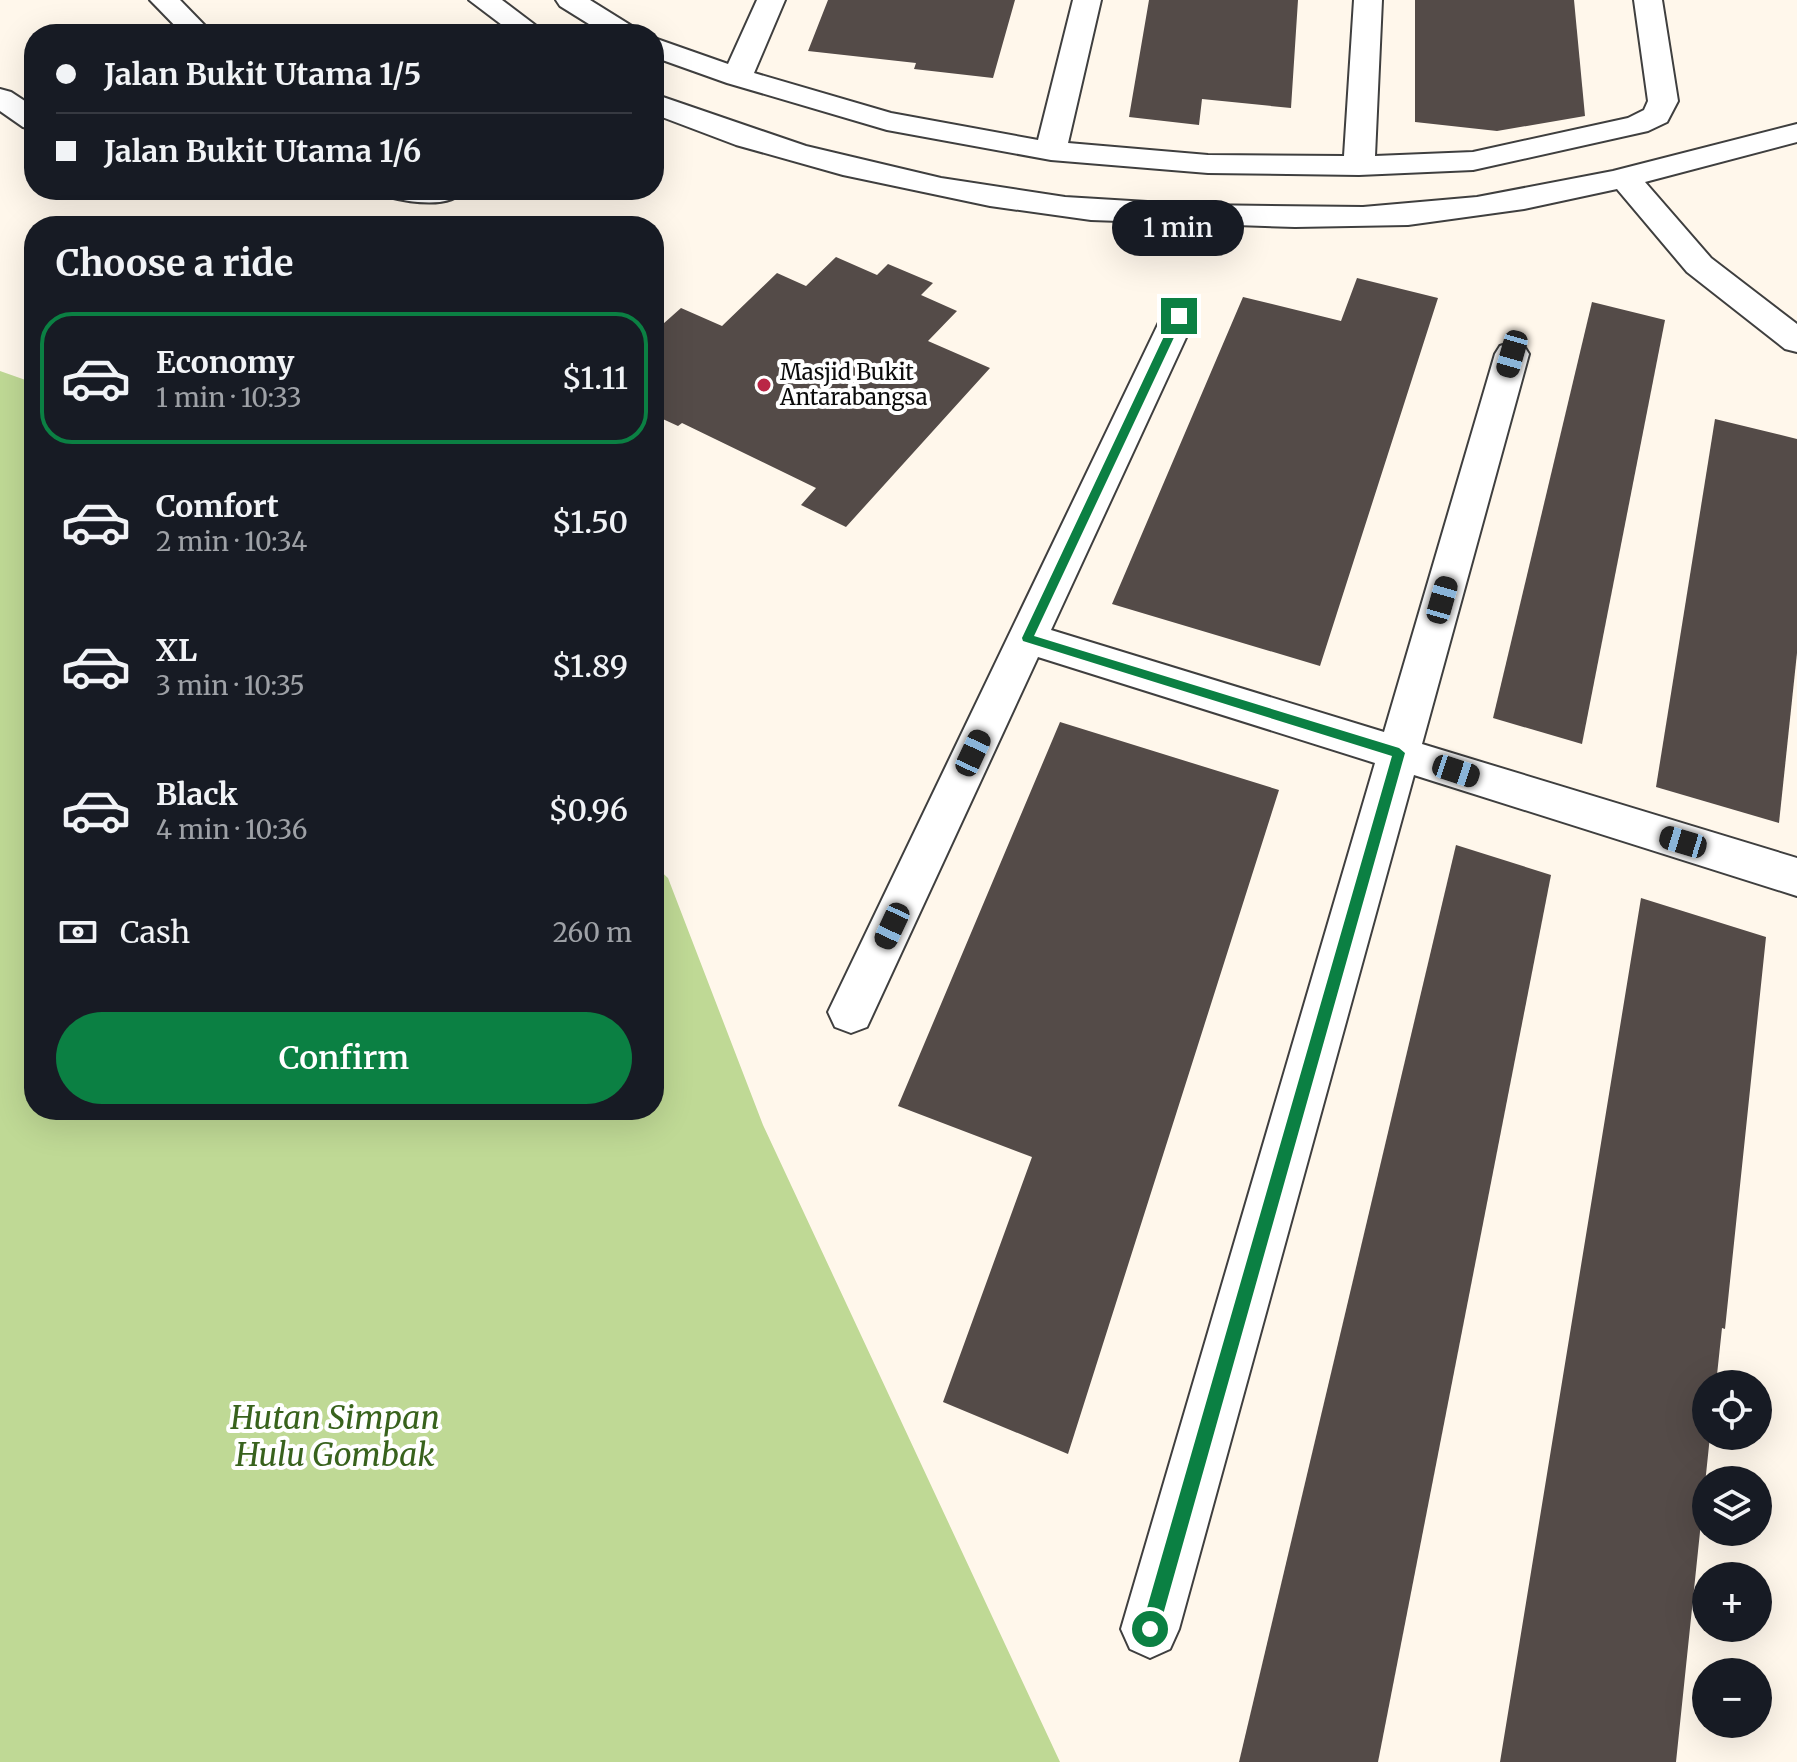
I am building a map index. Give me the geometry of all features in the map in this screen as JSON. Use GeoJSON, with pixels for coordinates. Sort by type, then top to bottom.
{"type":"FeatureCollection","features":[{"type":"Feature","properties":{"kind":"street"},"geometry":{"type":"LineString","coordinates":[[164,0],[189,24]]}},
{"type":"Feature","properties":{"kind":"street"},"geometry":{"type":"LineString","coordinates":[[483,0],[518,24]]}},
{"type":"Feature","properties":{"kind":"street"},"geometry":{"type":"LineString","coordinates":[[570,0],[609,24]]}},
{"type":"Feature","properties":{"kind":"street"},"geometry":{"type":"LineString","coordinates":[[737,77],[771,0]]}},
{"type":"Feature","properties":{"kind":"street"},"geometry":{"type":"LineString","coordinates":[[1051,151],[1087,0]]}},
{"type":"Feature","properties":{"kind":"street"},"geometry":{"type":"LineString","coordinates":[[1359,166],[1368,0]]}},
{"type":"Feature","properties":{"kind":"street"},"geometry":{"type":"LineString","coordinates":[[664,51],[737,77],[887,121],[1051,151],[1208,164],[1359,166],[1473,161],[1637,125],[1656,116],[1663,101],[1648,0]]}},
{"type":"Feature","properties":{"kind":"street"},"geometry":{"type":"LineString","coordinates":[[0,98],[24,114]]}},
{"type":"Feature","properties":{"kind":"street"},"geometry":{"type":"LineString","coordinates":[[664,107],[768,146],[884,176],[1040,204],[1109,211],[1378,217],[1478,207],[1624,177],[1797,133]]}},
{"type":"Feature","properties":{"kind":"street"},"geometry":{"type":"LineString","coordinates":[[1624,177],[1699,265],[1797,341]]}},
{"type":"Feature","properties":{"kind":"street"},"geometry":{"type":"LineString","coordinates":[[851,1012],[1179,316]]}},
{"type":"Feature","properties":{"kind":"street"},"geometry":{"type":"LineString","coordinates":[[1150,1629],[1512,354]]}},
{"type":"Feature","properties":{"kind":"street"},"geometry":{"type":"LineString","coordinates":[[1027,638],[1797,877]]}},
{"type":"Feature","properties":{"kind":"green space","name":"Hutan Simpan Hulu Gombak"},"geometry":{"type":"Polygon","coordinates":[[[0,371],[24,379],[24,1120],[664,1120],[664,874],[763,1125],[1060,1762],[0,1762],[0,371]]]}},
{"type":"Feature","properties":{"kind":"building"},"geometry":{"type":"Polygon","coordinates":[[[828,0],[1015,0],[993,78],[914,69],[916,63],[808,51],[828,0]]]}},
{"type":"Feature","properties":{"kind":"building"},"geometry":{"type":"Polygon","coordinates":[[[1149,0],[1298,0],[1291,108],[1202,99],[1199,125],[1129,117],[1149,0]]]}},
{"type":"Feature","properties":{"kind":"building"},"geometry":{"type":"Polygon","coordinates":[[[1415,0],[1574,0],[1585,116],[1497,131],[1415,122],[1415,0]]]}},
{"type":"Feature","properties":{"kind":"building","name":"Masjid Bukit Antarabangsa"},"geometry":{"type":"Polygon","coordinates":[[[836,257],[877,275],[888,264],[933,283],[921,295],[957,311],[928,341],[990,368],[846,527],[801,505],[816,488],[682,423],[678,426],[664,420],[664,323],[681,308],[722,326],[777,273],[806,286],[836,257]]]}},
{"type":"Feature","properties":{"kind":"building"},"geometry":{"type":"Polygon","coordinates":[[[1357,278],[1438,298],[1320,666],[1112,604],[1243,297],[1341,321],[1357,278]]]}},
{"type":"Feature","properties":{"kind":"building"},"geometry":{"type":"Polygon","coordinates":[[[1592,302],[1665,320],[1582,744],[1493,718],[1592,302]]]}},
{"type":"Feature","properties":{"kind":"building"},"geometry":{"type":"Polygon","coordinates":[[[1715,419],[1797,439],[1797,653],[1779,823],[1656,787],[1715,419]]]}},
{"type":"Feature","properties":{"kind":"building"},"geometry":{"type":"Polygon","coordinates":[[[1060,722],[1279,790],[1068,1454],[943,1402],[1032,1157],[898,1106],[1060,722]]]}},
{"type":"Feature","properties":{"kind":"building"},"geometry":{"type":"Polygon","coordinates":[[[1456,845],[1551,875],[1378,1762],[1239,1762],[1456,845]]]}},
{"type":"Feature","properties":{"kind":"building"},"geometry":{"type":"Polygon","coordinates":[[[1641,898],[1766,937],[1725,1329],[1722,1328],[1718,1370],[1692,1370],[1692,1450],[1709,1450],[1707,1466],[1692,1466],[1692,1546],[1699,1546],[1697,1562],[1692,1562],[1692,1609],[1676,1762],[1500,1762],[1641,898]]]}},
{"type":"Feature","properties":{"kind":"place","name":"Masjid Bukit Antarabangsa"},"geometry":{"type":"Point","coordinates":[764,385]}},
{"type":"Feature","properties":{"kind":"route"},"geometry":{"type":"LineString","coordinates":[[1150,1629],[1399,753],[1027,638],[1179,316]]}}]}
